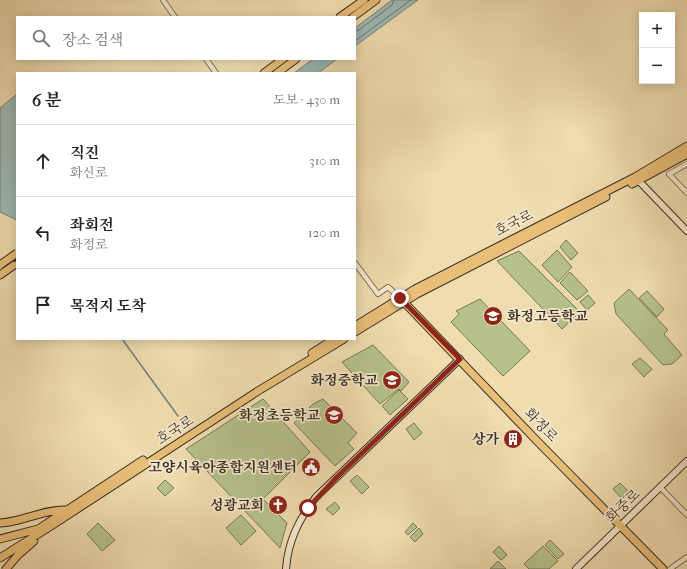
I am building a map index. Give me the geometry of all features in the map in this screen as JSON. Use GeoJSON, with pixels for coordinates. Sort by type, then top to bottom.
{"type":"FeatureCollection","features":[{"type":"Feature","properties":{"kind":"main road"},"geometry":{"type":"LineString","coordinates":[[341,16],[364,0]]}},
{"type":"Feature","properties":{"kind":"main road"},"geometry":{"type":"LineString","coordinates":[[354,16],[376,0]]}},
{"type":"Feature","properties":{"kind":"main road"},"geometry":{"type":"LineString","coordinates":[[265,72],[282,60]]}},
{"type":"Feature","properties":{"kind":"main road"},"geometry":{"type":"LineString","coordinates":[[278,72],[295,60]]}},
{"type":"Feature","properties":{"kind":"main road","name":"호국로"},"geometry":{"type":"LineString","coordinates":[[637,178],[687,146]]}},
{"type":"Feature","properties":{"kind":"main road","name":"호국로"},"geometry":{"type":"LineString","coordinates":[[356,325],[509,240],[687,154]]}},
{"type":"Feature","properties":{"kind":"main road"},"geometry":{"type":"LineString","coordinates":[[637,178],[687,231]]}},
{"type":"Feature","properties":{"kind":"main road"},"geometry":{"type":"LineString","coordinates":[[0,265],[16,254]]}},
{"type":"Feature","properties":{"kind":"main road"},"geometry":{"type":"LineString","coordinates":[[0,275],[16,264]]}},
{"type":"Feature","properties":{"kind":"main road","name":"호국로"},"geometry":{"type":"LineString","coordinates":[[356,331],[402,300]]}},
{"type":"Feature","properties":{"kind":"main road","name":"화정로"},"geometry":{"type":"LineString","coordinates":[[402,300],[538,442],[663,569]]}},
{"type":"Feature","properties":{"kind":"main road","name":"호국로"},"geometry":{"type":"LineString","coordinates":[[0,553],[332,340]]}},
{"type":"Feature","properties":{"kind":"main road","name":"호국로"},"geometry":{"type":"LineString","coordinates":[[0,558],[258,391],[342,340]]}},
{"type":"Feature","properties":{"kind":"main road"},"geometry":{"type":"LineString","coordinates":[[286,569],[287,558],[300,519],[316,497],[460,359]]}},
{"type":"Feature","properties":{"kind":"main road","name":"화중로"},"geometry":{"type":"LineString","coordinates":[[576,569],[687,461]]}},
{"type":"Feature","properties":{"kind":"main road"},"geometry":{"type":"LineString","coordinates":[[0,523],[23,519],[56,509],[66,510]]}},
{"type":"Feature","properties":{"kind":"main road"},"geometry":{"type":"LineString","coordinates":[[6,569],[18,555],[51,526]]}},
{"type":"Feature","properties":{"kind":"main road","name":"호국로"},"geometry":{"type":"LineString","coordinates":[[0,539],[38,529]]}},
{"type":"Feature","properties":{"kind":"street"},"geometry":{"type":"LineString","coordinates":[[163,0],[174,16]]}},
{"type":"Feature","properties":{"kind":"street"},"geometry":{"type":"LineString","coordinates":[[207,60],[215,72]]}},
{"type":"Feature","properties":{"kind":"street"},"geometry":{"type":"LineString","coordinates":[[687,164],[669,174],[687,193]]}},
{"type":"Feature","properties":{"kind":"street"},"geometry":{"type":"LineString","coordinates":[[356,264],[378,294],[388,287],[402,300]]}},
{"type":"Feature","properties":{"kind":"street"},"geometry":{"type":"LineString","coordinates":[[660,487],[687,515]]}},
{"type":"Feature","properties":{"kind":"street"},"geometry":{"type":"LineString","coordinates":[[670,569],[687,557]]}},
{"type":"Feature","properties":{"kind":"green space"},"geometry":{"type":"Polygon","coordinates":[[[566,240],[578,253],[571,260],[560,247],[566,240]]]}},
{"type":"Feature","properties":{"kind":"green space"},"geometry":{"type":"Polygon","coordinates":[[[557,250],[572,267],[558,282],[542,265],[557,250]]]}},
{"type":"Feature","properties":{"kind":"green space"},"geometry":{"type":"Polygon","coordinates":[[[519,251],[580,312],[562,329],[497,261],[519,251]]]}},
{"type":"Feature","properties":{"kind":"green space"},"geometry":{"type":"Polygon","coordinates":[[[570,272],[588,291],[577,300],[560,283],[570,272]]]}},
{"type":"Feature","properties":{"kind":"green space"},"geometry":{"type":"Polygon","coordinates":[[[629,289],[668,330],[664,334],[682,355],[672,364],[663,365],[616,314],[614,303],[629,289]]]}},
{"type":"Feature","properties":{"kind":"green space"},"geometry":{"type":"Polygon","coordinates":[[[647,291],[664,309],[657,317],[639,298],[647,291]]]}},
{"type":"Feature","properties":{"kind":"green space"},"geometry":{"type":"Polygon","coordinates":[[[588,295],[595,303],[587,310],[580,302],[588,295]]]}},
{"type":"Feature","properties":{"kind":"green space"},"geometry":{"type":"Polygon","coordinates":[[[480,299],[530,351],[503,376],[451,322],[459,314],[456,311],[480,299]]]}},
{"type":"Feature","properties":{"kind":"green space"},"geometry":{"type":"Polygon","coordinates":[[[373,345],[409,382],[401,391],[399,389],[380,404],[342,362],[373,345]]]}},
{"type":"Feature","properties":{"kind":"green space"},"geometry":{"type":"Polygon","coordinates":[[[640,358],[652,369],[644,377],[632,364],[640,358]]]}},
{"type":"Feature","properties":{"kind":"green space"},"geometry":{"type":"Polygon","coordinates":[[[399,390],[408,399],[390,415],[382,406],[399,390]]]}},
{"type":"Feature","properties":{"kind":"green space"},"geometry":{"type":"Polygon","coordinates":[[[263,399],[310,452],[263,499],[287,523],[280,548],[186,449],[263,399]]]}},
{"type":"Feature","properties":{"kind":"green space"},"geometry":{"type":"Polygon","coordinates":[[[323,399],[357,433],[348,443],[354,449],[335,466],[294,423],[313,404],[323,399]]]}},
{"type":"Feature","properties":{"kind":"green space"},"geometry":{"type":"Polygon","coordinates":[[[414,423],[422,433],[414,440],[406,429],[414,423]]]}},
{"type":"Feature","properties":{"kind":"green space"},"geometry":{"type":"Polygon","coordinates":[[[357,475],[369,487],[362,494],[350,481],[357,475]]]}},
{"type":"Feature","properties":{"kind":"green space"},"geometry":{"type":"Polygon","coordinates":[[[165,480],[174,488],[165,496],[157,488],[165,480]]]}},
{"type":"Feature","properties":{"kind":"green space"},"geometry":{"type":"Polygon","coordinates":[[[620,483],[629,492],[622,499],[613,489],[620,483]]]}},
{"type":"Feature","properties":{"kind":"green space"},"geometry":{"type":"Polygon","coordinates":[[[335,502],[340,508],[333,515],[326,509],[335,502]]]}},
{"type":"Feature","properties":{"kind":"green space"},"geometry":{"type":"Polygon","coordinates":[[[241,515],[256,531],[241,545],[226,528],[241,515]]]}},
{"type":"Feature","properties":{"kind":"green space"},"geometry":{"type":"Polygon","coordinates":[[[98,523],[115,540],[102,551],[87,534],[98,523]]]}},
{"type":"Feature","properties":{"kind":"green space"},"geometry":{"type":"Polygon","coordinates":[[[413,523],[417,527],[408,535],[405,532],[413,523]]]}},
{"type":"Feature","properties":{"kind":"green space"},"geometry":{"type":"Polygon","coordinates":[[[419,528],[423,534],[415,542],[410,537],[419,528]]]}},
{"type":"Feature","properties":{"kind":"green space"},"geometry":{"type":"Polygon","coordinates":[[[550,540],[564,554],[558,559],[545,545],[550,540]]]}},
{"type":"Feature","properties":{"kind":"green space"},"geometry":{"type":"Polygon","coordinates":[[[499,546],[507,555],[501,560],[493,552],[499,546]]]}},
{"type":"Feature","properties":{"kind":"green space"},"geometry":{"type":"Polygon","coordinates":[[[543,546],[558,561],[549,569],[529,569],[524,564],[543,546]]]}},
{"type":"Feature","properties":{"kind":"green space"},"geometry":{"type":"Polygon","coordinates":[[[498,561],[506,569],[490,569],[498,561]]]}},
{"type":"Feature","properties":{"kind":"water"},"geometry":{"type":"Polygon","coordinates":[[[392,0],[418,0],[356,45],[356,27],[392,0]]]}},
{"type":"Feature","properties":{"kind":"water"},"geometry":{"type":"Polygon","coordinates":[[[312,60],[336,60],[319,72],[295,72],[312,60]]]}},
{"type":"Feature","properties":{"kind":"water"},"geometry":{"type":"Polygon","coordinates":[[[16,95],[16,220],[0,212],[0,108],[16,95]]]}},
{"type":"Feature","properties":{"kind":"waterway"},"geometry":{"type":"LineString","coordinates":[[123,340],[178,416]]}},
{"type":"Feature","properties":{"kind":"railway"},"geometry":{"type":"LineString","coordinates":[[0,262],[16,260]]}},
{"type":"Feature","properties":{"kind":"place","name":"화정고등학교"},"geometry":{"type":"Point","coordinates":[493,316]}},
{"type":"Feature","properties":{"kind":"place","name":"화정중학교"},"geometry":{"type":"Point","coordinates":[392,380]}},
{"type":"Feature","properties":{"kind":"place","name":"화정초등학교"},"geometry":{"type":"Point","coordinates":[334,415]}},
{"type":"Feature","properties":{"kind":"place","name":"상가"},"geometry":{"type":"Point","coordinates":[513,439]}},
{"type":"Feature","properties":{"kind":"place","name":"고양시육아종합지원센터"},"geometry":{"type":"Point","coordinates":[311,467]}},
{"type":"Feature","properties":{"kind":"place","name":"성광교회"},"geometry":{"type":"Point","coordinates":[278,505]}},
{"type":"Feature","properties":{"kind":"route"},"geometry":{"type":"LineString","coordinates":[[308,508],[316,497],[460,359],[400,298]]}}]}
